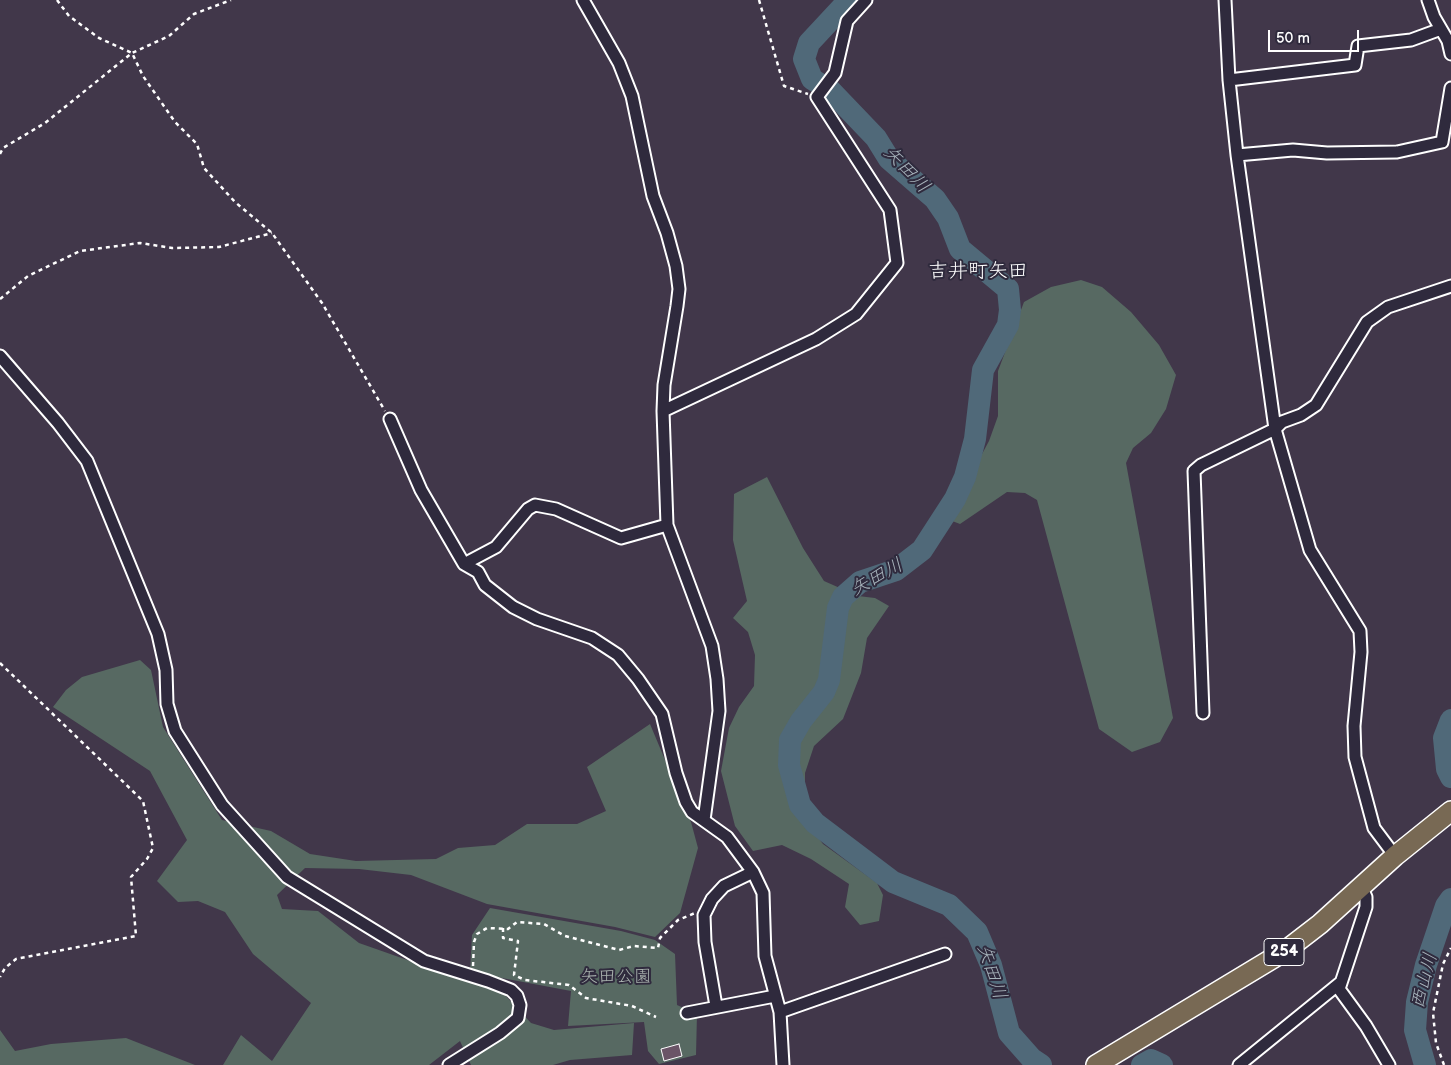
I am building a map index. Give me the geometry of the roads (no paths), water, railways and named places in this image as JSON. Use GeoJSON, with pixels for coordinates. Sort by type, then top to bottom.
{"type":"FeatureCollection","features":[{"type":"Feature","properties":{"kind":"highway","name":"254"},"geometry":{"type":"LineString","coordinates":[[1096,1065],[1285,951],[1320,924],[1395,856],[1451,810]]}},
{"type":"Feature","properties":{"kind":"street"},"geometry":{"type":"LineString","coordinates":[[583,0],[619,62],[632,96],[652,196],[667,233],[676,266],[679,289],[664,385],[662,411],[667,525],[712,646],[717,679],[720,711],[704,820]]}},
{"type":"Feature","properties":{"kind":"street"},"geometry":{"type":"LineString","coordinates":[[662,411],[816,340],[856,314],[897,263],[890,210],[817,97],[835,73],[847,21],[866,0]]}},
{"type":"Feature","properties":{"kind":"street"},"geometry":{"type":"LineString","coordinates":[[1226,0],[1229,80],[1237,154],[1275,429],[1310,550],[1360,631],[1361,652],[1354,726],[1355,757],[1374,828],[1395,856]]}},
{"type":"Feature","properties":{"kind":"street"},"geometry":{"type":"LineString","coordinates":[[1428,0],[1448,41],[1451,54]]}},
{"type":"Feature","properties":{"kind":"street"},"geometry":{"type":"LineString","coordinates":[[1229,80],[1355,65],[1358,46],[1411,40],[1441,29]]}},
{"type":"Feature","properties":{"kind":"street"},"geometry":{"type":"LineString","coordinates":[[1237,154],[1293,150],[1327,153],[1397,152],[1442,142],[1451,88]]}},
{"type":"Feature","properties":{"kind":"street"},"geometry":{"type":"LineString","coordinates":[[1203,713],[1194,471],[1201,465],[1275,429],[1282,422],[1301,415],[1316,405],[1366,322],[1388,307],[1451,286]]}},
{"type":"Feature","properties":{"kind":"street"},"geometry":{"type":"LineString","coordinates":[[0,356],[58,423],[86,461],[158,634],[166,670],[167,704],[175,731],[222,804],[287,877],[424,961],[511,990],[520,1005],[518,1018],[500,1034],[449,1065]]}},
{"type":"Feature","properties":{"kind":"street"},"geometry":{"type":"LineString","coordinates":[[390,419],[421,490],[464,564],[478,572],[485,585],[512,607],[592,638],[618,654],[662,714],[683,794],[692,812],[727,837],[753,872],[763,893],[766,956],[780,1012],[783,1065]]}},
{"type":"Feature","properties":{"kind":"street"},"geometry":{"type":"LineString","coordinates":[[464,564],[496,547],[528,509],[535,505],[556,509],[621,538],[667,525]]}},
{"type":"Feature","properties":{"kind":"street"},"geometry":{"type":"LineString","coordinates":[[716,1006],[705,942],[704,915],[712,899],[724,886],[753,872]]}},
{"type":"Feature","properties":{"kind":"street"},"geometry":{"type":"LineString","coordinates":[[1361,886],[1366,897],[1366,907],[1339,990],[1366,1026],[1388,1065]]}},
{"type":"Feature","properties":{"kind":"street"},"geometry":{"type":"LineString","coordinates":[[780,1012],[945,954]]}},
{"type":"Feature","properties":{"kind":"street"},"geometry":{"type":"LineString","coordinates":[[1239,1065],[1340,983]]}},
{"type":"Feature","properties":{"kind":"street"},"geometry":{"type":"LineString","coordinates":[[687,1013],[775,996]]}},
{"type":"Feature","properties":{"kind":"waterway","name":"矢田川"},"geometry":{"type":"LineString","coordinates":[[849,0],[809,43],[804,59],[812,79],[831,91],[876,138],[889,159],[935,199],[948,218],[960,249],[1008,289],[1010,310],[1008,325],[983,370],[975,439],[965,477],[955,499],[922,550],[896,570],[860,582],[843,597],[838,608],[829,680],[824,692],[801,721],[790,740],[789,765],[800,805],[815,823],[893,882],[949,905],[977,932],[991,965],[1009,1033],[1032,1059],[1041,1065]]}},
{"type":"Feature","properties":{"kind":"waterway","name":"西山川"},"geometry":{"type":"LineString","coordinates":[[1451,720],[1444,738],[1447,769],[1451,777]]}},
{"type":"Feature","properties":{"kind":"waterway","name":"西山川"},"geometry":{"type":"LineString","coordinates":[[1425,1065],[1415,1030],[1417,1002],[1426,965],[1446,906],[1451,899]]}},
{"type":"Feature","properties":{"kind":"waterway","name":"矢田川"},"geometry":{"type":"LineString","coordinates":[[1142,1065],[1151,1060],[1162,1065]]}},
{"type":"Feature","properties":{"kind":"district","name":"吉井町矢田"},"geometry":{"type":"Point","coordinates":[978,272]}},
{"type":"Feature","properties":{"kind":"park label","name":"矢田公園"},"geometry":{"type":"Point","coordinates":[616,977]}}]}
